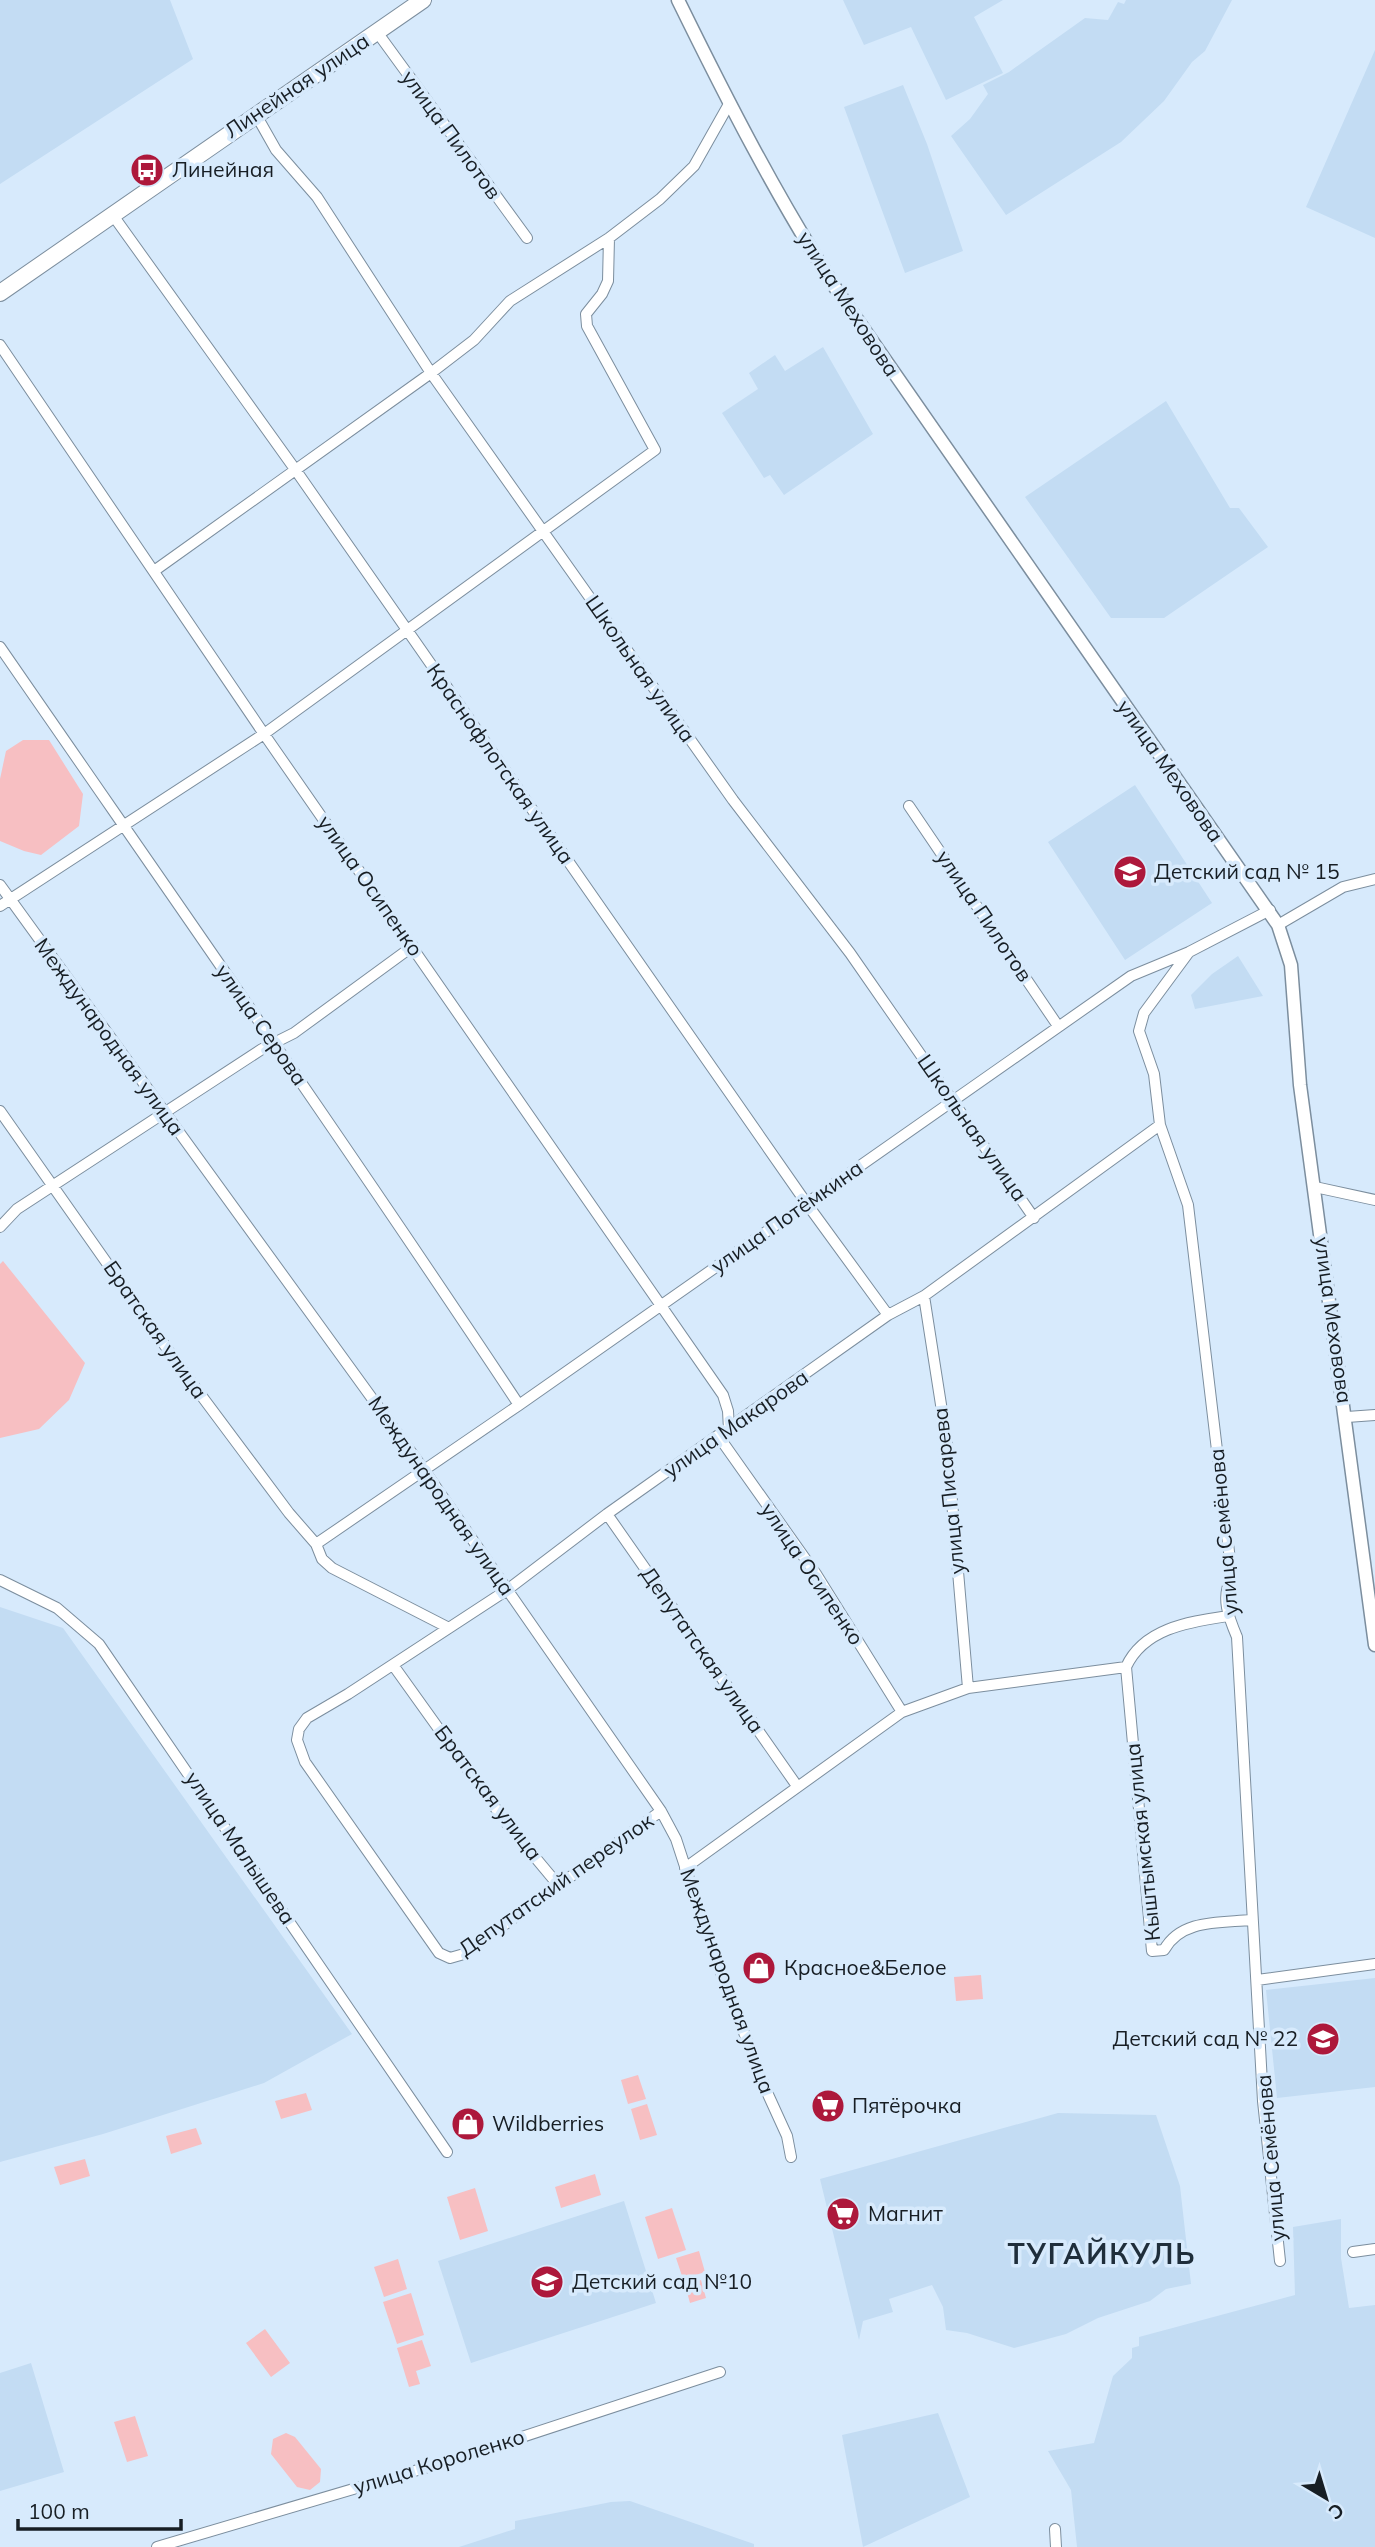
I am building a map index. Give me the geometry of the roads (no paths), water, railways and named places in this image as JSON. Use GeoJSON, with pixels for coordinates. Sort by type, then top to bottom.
{"type":"FeatureCollection","features":[{"type":"Feature","properties":{"kind":"main road","name":"Линейная улица"},"geometry":{"type":"LineString","coordinates":[[0,293],[255,113],[423,0]]}},
{"type":"Feature","properties":{"kind":"street","name":"улица Меховова"},"geometry":{"type":"LineString","coordinates":[[678,0],[729,104],[805,241],[838,292],[1278,925],[1291,965],[1300,1085],[1347,1417],[1375,1645]]}},
{"type":"Feature","properties":{"kind":"street","name":"улица Пилотов"},"geometry":{"type":"LineString","coordinates":[[377,32],[527,238]]}},
{"type":"Feature","properties":{"kind":"street"},"geometry":{"type":"LineString","coordinates":[[155,571],[298,472],[431,373],[474,340],[510,301],[609,238],[660,198],[694,166],[729,104]]}},
{"type":"Feature","properties":{"kind":"street","name":"Школьная улица"},"geometry":{"type":"LineString","coordinates":[[255,113],[276,150],[317,197],[431,373],[543,532],[733,800],[850,953],[1034,1218]]}},
{"type":"Feature","properties":{"kind":"street","name":"Краснофлотская улица"},"geometry":{"type":"LineString","coordinates":[[112,214],[298,472],[807,1204],[888,1315]]}},
{"type":"Feature","properties":{"kind":"street"},"geometry":{"type":"LineString","coordinates":[[0,906],[264,734],[655,450],[587,326],[586,313],[602,295],[608,281],[609,238]]}},
{"type":"Feature","properties":{"kind":"street","name":"улица Осипенко"},"geometry":{"type":"LineString","coordinates":[[0,345],[264,734],[723,1395],[728,1411],[729,1430]]}},
{"type":"Feature","properties":{"kind":"street","name":"улица Серова"},"geometry":{"type":"LineString","coordinates":[[0,647],[274,1043],[519,1405]]}},
{"type":"Feature","properties":{"kind":"street","name":"улица Пилотов"},"geometry":{"type":"LineString","coordinates":[[909,806],[1058,1027]]}},
{"type":"Feature","properties":{"kind":"street"},"geometry":{"type":"LineString","coordinates":[[1278,925],[1343,887],[1375,879]]}},
{"type":"Feature","properties":{"kind":"street","name":"Международная улица"},"geometry":{"type":"LineString","coordinates":[[0,885],[424,1471],[662,1811],[731,1999],[787,2136],[791,2157]]}},
{"type":"Feature","properties":{"kind":"street","name":"улица Потёмкина"},"geometry":{"type":"LineString","coordinates":[[316,1544],[519,1405],[1130,976],[1189,952],[1270,910]]}},
{"type":"Feature","properties":{"kind":"street"},"geometry":{"type":"LineString","coordinates":[[0,1227],[17,1209],[274,1043],[294,1033],[413,946]]}},
{"type":"Feature","properties":{"kind":"street","name":"улица Семёнова"},"geometry":{"type":"LineString","coordinates":[[1189,952],[1144,1013],[1139,1031],[1154,1074],[1160,1125],[1188,1205],[1232,1577],[1226,1588],[1228,1616],[1237,1637],[1263,2101],[1280,2261]]}},
{"type":"Feature","properties":{"kind":"street","name":"Братская улица"},"geometry":{"type":"LineString","coordinates":[[0,1111],[180,1367],[289,1513],[316,1544],[317,1552],[332,1568],[449,1628]]}},
{"type":"Feature","properties":{"kind":"street","name":"улица Макарова"},"geometry":{"type":"LineString","coordinates":[[450,1958],[439,1953],[306,1762],[297,1740],[299,1729],[307,1718],[507,1590],[607,1514],[888,1315],[924,1296],[1160,1125]]}},
{"type":"Feature","properties":{"kind":"street"},"geometry":{"type":"LineString","coordinates":[[1315,1187],[1375,1200]]}},
{"type":"Feature","properties":{"kind":"street","name":"улица Писарева"},"geometry":{"type":"LineString","coordinates":[[924,1296],[947,1443],[968,1688]]}},
{"type":"Feature","properties":{"kind":"street"},"geometry":{"type":"LineString","coordinates":[[1347,1417],[1375,1415]]}},
{"type":"Feature","properties":{"kind":"street","name":"улица Осипенко"},"geometry":{"type":"LineString","coordinates":[[719,1437],[816,1574],[902,1712]]}},
{"type":"Feature","properties":{"kind":"street","name":"Депутатская улица"},"geometry":{"type":"LineString","coordinates":[[607,1514],[797,1786]]}},
{"type":"Feature","properties":{"kind":"street","name":"улица Малышева"},"geometry":{"type":"LineString","coordinates":[[0,1580],[57,1608],[84,1629],[113,1662],[447,2152]]}},
{"type":"Feature","properties":{"kind":"street"},"geometry":{"type":"LineString","coordinates":[[685,1868],[902,1712],[968,1688],[1126,1667],[1134,1651],[1150,1639],[1186,1622],[1228,1616]]}},
{"type":"Feature","properties":{"kind":"street","name":"Братская улица"},"geometry":{"type":"LineString","coordinates":[[393,1665],[504,1820],[559,1886]]}},
{"type":"Feature","properties":{"kind":"street","name":"Кыштымская улица"},"geometry":{"type":"LineString","coordinates":[[1126,1667],[1152,1951],[1164,1950],[1172,1936],[1195,1925],[1251,1920]]}},
{"type":"Feature","properties":{"kind":"street","name":"Депутатский переулок"},"geometry":{"type":"LineString","coordinates":[[450,1958],[464,1954],[662,1811]]}},
{"type":"Feature","properties":{"kind":"street"},"geometry":{"type":"LineString","coordinates":[[1257,1980],[1375,1964]]}},
{"type":"Feature","properties":{"kind":"street"},"geometry":{"type":"LineString","coordinates":[[1353,2252],[1375,2249]]}},
{"type":"Feature","properties":{"kind":"street","name":"улица Короленко"},"geometry":{"type":"LineString","coordinates":[[157,2547],[455,2459],[720,2372]]}},
{"type":"Feature","properties":{"kind":"street"},"geometry":{"type":"LineString","coordinates":[[1055,2529],[1056,2547]]}},
{"type":"Feature","properties":{"kind":"place","name":"Линейная"},"geometry":{"type":"Point","coordinates":[147,170]}},
{"type":"Feature","properties":{"kind":"place","name":"Детский сад № 15"},"geometry":{"type":"Point","coordinates":[1130,872]}},
{"type":"Feature","properties":{"kind":"place","name":"Красное&Белое"},"geometry":{"type":"Point","coordinates":[759,1968]}},
{"type":"Feature","properties":{"kind":"place","name":"Детский сад № 22"},"geometry":{"type":"Point","coordinates":[1323,2039]}},
{"type":"Feature","properties":{"kind":"place","name":"Пятёрочка"},"geometry":{"type":"Point","coordinates":[828,2106]}},
{"type":"Feature","properties":{"kind":"place","name":"Wildberries"},"geometry":{"type":"Point","coordinates":[468,2124]}},
{"type":"Feature","properties":{"kind":"place","name":"Магнит"},"geometry":{"type":"Point","coordinates":[843,2214]}},
{"type":"Feature","properties":{"kind":"place","name":"Детский сад №10"},"geometry":{"type":"Point","coordinates":[547,2282]}},
{"type":"Feature","properties":{"kind":"district","name":"ТУГАЙКУЛЬ"},"geometry":{"type":"Point","coordinates":[1102,2254]}}]}
